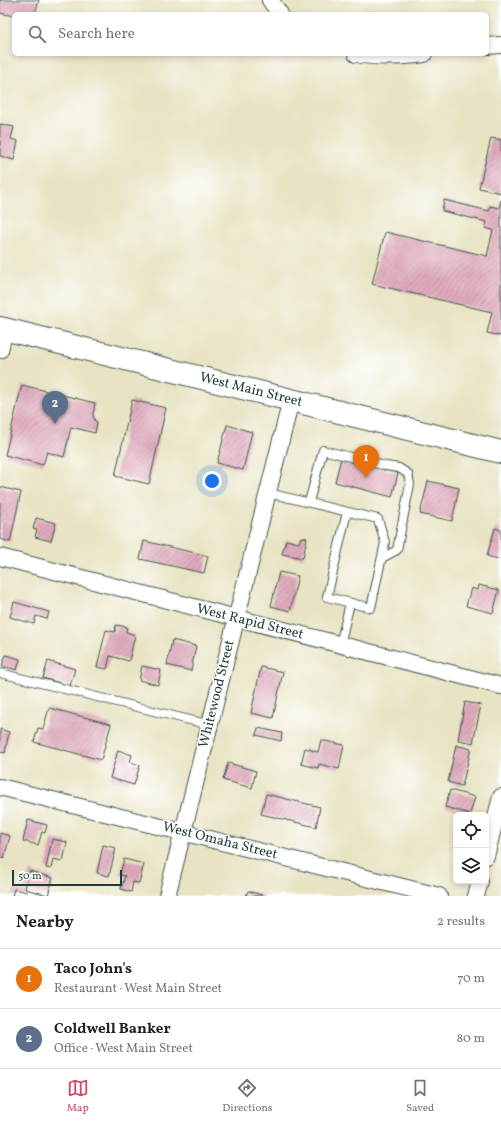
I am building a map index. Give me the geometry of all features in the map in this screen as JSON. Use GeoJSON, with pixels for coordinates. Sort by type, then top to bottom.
{"type":"FeatureCollection","features":[{"type":"Feature","properties":{"kind":"main road","name":"West Main Street"},"geometry":{"type":"LineString","coordinates":[[3,328],[501,452]]}},
{"type":"Feature","properties":{"kind":"street"},"geometry":{"type":"LineString","coordinates":[[270,0],[279,12]]}},
{"type":"Feature","properties":{"kind":"street"},"geometry":{"type":"LineString","coordinates":[[489,46],[501,45]]}},
{"type":"Feature","properties":{"kind":"street"},"geometry":{"type":"LineString","coordinates":[[375,56],[411,56]]}},
{"type":"Feature","properties":{"kind":"street"},"geometry":{"type":"LineString","coordinates":[[0,350],[3,328]]}},
{"type":"Feature","properties":{"kind":"street","name":"Whitewood Street"},"geometry":{"type":"LineString","coordinates":[[167,896],[291,400]]}},
{"type":"Feature","properties":{"kind":"street","name":"West Rapid Street"},"geometry":{"type":"LineString","coordinates":[[0,557],[501,686]]}},
{"type":"Feature","properties":{"kind":"street","name":"West Omaha Street"},"geometry":{"type":"LineString","coordinates":[[0,787],[439,896]]}},
{"type":"Feature","properties":{"kind":"street"},"geometry":{"type":"LineString","coordinates":[[488,848],[501,798]]}},
{"type":"Feature","properties":{"kind":"street"},"geometry":{"type":"LineString","coordinates":[[476,896],[479,884]]}},
{"type":"Feature","properties":{"kind":"lane"},"geometry":{"type":"LineString","coordinates":[[309,502],[323,450],[399,468],[408,474],[410,484],[397,550],[382,558]]}},
{"type":"Feature","properties":{"kind":"lane"},"geometry":{"type":"LineString","coordinates":[[268,493],[378,519],[385,542],[371,608],[327,597],[347,512]]}},
{"type":"Feature","properties":{"kind":"lane"},"geometry":{"type":"LineString","coordinates":[[340,645],[350,603]]}},
{"type":"Feature","properties":{"kind":"lane"},"geometry":{"type":"LineString","coordinates":[[0,673],[210,725]]}},
{"type":"Feature","properties":{"kind":"building"},"geometry":{"type":"Polygon","coordinates":[[[0,0],[39,0],[36,12],[12,12],[12,16],[0,13],[0,0]]]}},
{"type":"Feature","properties":{"kind":"building"},"geometry":{"type":"Polygon","coordinates":[[[0,124],[14,127],[11,139],[18,141],[14,160],[0,156],[0,124]]]}},
{"type":"Feature","properties":{"kind":"building"},"geometry":{"type":"Polygon","coordinates":[[[491,138],[501,140],[501,193],[479,188],[491,138]]]}},
{"type":"Feature","properties":{"kind":"building"},"geometry":{"type":"Polygon","coordinates":[[[444,200],[489,211],[490,206],[499,208],[501,200],[501,336],[487,333],[492,312],[372,284],[385,232],[487,256],[493,230],[485,228],[487,222],[442,211],[444,200]]]}},
{"type":"Feature","properties":{"kind":"building"},"geometry":{"type":"Polygon","coordinates":[[[22,385],[95,403],[93,415],[95,421],[97,422],[95,433],[71,427],[64,457],[47,452],[43,465],[5,455],[22,385]]]}},
{"type":"Feature","properties":{"kind":"building"},"geometry":{"type":"Polygon","coordinates":[[[132,400],[166,408],[149,484],[115,476],[132,400]]]}},
{"type":"Feature","properties":{"kind":"building"},"geometry":{"type":"Polygon","coordinates":[[[227,425],[252,432],[243,470],[217,463],[227,425]]]}},
{"type":"Feature","properties":{"kind":"building"},"geometry":{"type":"Polygon","coordinates":[[[341,458],[398,473],[392,497],[335,482],[341,458]]]}},
{"type":"Feature","properties":{"kind":"building"},"geometry":{"type":"Polygon","coordinates":[[[428,481],[459,488],[452,521],[420,514],[428,481]]]}},
{"type":"Feature","properties":{"kind":"building"},"geometry":{"type":"Polygon","coordinates":[[[0,487],[21,492],[10,542],[0,539],[0,487]]]}},
{"type":"Feature","properties":{"kind":"building"},"geometry":{"type":"Polygon","coordinates":[[[36,518],[56,523],[51,541],[35,537],[37,530],[33,529],[36,518]]]}},
{"type":"Feature","properties":{"kind":"building"},"geometry":{"type":"Polygon","coordinates":[[[495,528],[501,530],[501,560],[487,556],[495,528]]]}},
{"type":"Feature","properties":{"kind":"building"},"geometry":{"type":"Polygon","coordinates":[[[301,537],[307,538],[303,558],[282,554],[286,540],[299,543],[301,537]]]}},
{"type":"Feature","properties":{"kind":"building"},"geometry":{"type":"Polygon","coordinates":[[[144,541],[208,556],[204,573],[140,559],[144,541]]]}},
{"type":"Feature","properties":{"kind":"building"},"geometry":{"type":"Polygon","coordinates":[[[279,572],[298,576],[290,611],[271,606],[279,572]]]}},
{"type":"Feature","properties":{"kind":"building"},"geometry":{"type":"Polygon","coordinates":[[[479,585],[499,590],[493,613],[466,606],[471,588],[478,590],[479,585]]]}},
{"type":"Feature","properties":{"kind":"building"},"geometry":{"type":"Polygon","coordinates":[[[14,602],[49,612],[47,619],[36,616],[34,624],[10,617],[14,602]]]}},
{"type":"Feature","properties":{"kind":"building"},"geometry":{"type":"Polygon","coordinates":[[[116,625],[127,627],[126,632],[135,635],[129,661],[110,656],[107,669],[97,667],[106,630],[115,632],[116,625]]]}},
{"type":"Feature","properties":{"kind":"building"},"geometry":{"type":"Polygon","coordinates":[[[172,640],[196,646],[191,671],[167,665],[172,640]]]}},
{"type":"Feature","properties":{"kind":"building"},"geometry":{"type":"Polygon","coordinates":[[[6,655],[20,659],[17,670],[2,666],[6,655]]]}},
{"type":"Feature","properties":{"kind":"building"},"geometry":{"type":"Polygon","coordinates":[[[48,661],[75,669],[70,686],[43,678],[48,661]]]}},
{"type":"Feature","properties":{"kind":"building"},"geometry":{"type":"Polygon","coordinates":[[[142,666],[161,670],[158,685],[139,680],[142,666]]]}},
{"type":"Feature","properties":{"kind":"building"},"geometry":{"type":"Polygon","coordinates":[[[261,667],[283,672],[273,718],[251,713],[261,667]]]}},
{"type":"Feature","properties":{"kind":"building"},"geometry":{"type":"Polygon","coordinates":[[[465,702],[481,705],[473,743],[458,740],[465,702]]]}},
{"type":"Feature","properties":{"kind":"building"},"geometry":{"type":"Polygon","coordinates":[[[49,708],[111,724],[101,760],[34,742],[38,728],[43,729],[49,708]]]}},
{"type":"Feature","properties":{"kind":"building"},"geometry":{"type":"Polygon","coordinates":[[[258,728],[282,733],[281,741],[256,735],[258,728]]]}},
{"type":"Feature","properties":{"kind":"building"},"geometry":{"type":"Polygon","coordinates":[[[0,729],[9,732],[5,753],[0,752],[0,729]]]}},
{"type":"Feature","properties":{"kind":"building"},"geometry":{"type":"Polygon","coordinates":[[[321,740],[344,745],[339,769],[319,764],[318,768],[301,764],[305,748],[318,752],[321,740]]]}},
{"type":"Feature","properties":{"kind":"building"},"geometry":{"type":"Polygon","coordinates":[[[456,745],[471,749],[462,786],[448,782],[456,745]]]}},
{"type":"Feature","properties":{"kind":"building"},"geometry":{"type":"Polygon","coordinates":[[[118,750],[132,755],[130,762],[140,765],[134,785],[110,778],[118,750]]]}},
{"type":"Feature","properties":{"kind":"building"},"geometry":{"type":"Polygon","coordinates":[[[228,763],[256,771],[252,788],[223,780],[228,763]]]}},
{"type":"Feature","properties":{"kind":"building"},"geometry":{"type":"Polygon","coordinates":[[[450,790],[475,797],[471,812],[463,812],[445,807],[450,790]]]}},
{"type":"Feature","properties":{"kind":"building"},"geometry":{"type":"Polygon","coordinates":[[[266,794],[320,807],[316,827],[261,814],[266,794]]]}},
{"type":"Feature","properties":{"kind":"building"},"geometry":{"type":"Polygon","coordinates":[[[28,820],[47,825],[45,833],[42,832],[38,845],[23,841],[28,820]]]}},
{"type":"Feature","properties":{"kind":"building"},"geometry":{"type":"Polygon","coordinates":[[[0,833],[10,836],[4,858],[0,857],[0,833]]]}},
{"type":"Feature","properties":{"kind":"building"},"geometry":{"type":"Polygon","coordinates":[[[52,839],[67,842],[63,861],[53,859],[51,869],[46,868],[52,839]]]}},
{"type":"Feature","properties":{"kind":"building"},"geometry":{"type":"Polygon","coordinates":[[[103,845],[116,848],[109,876],[97,873],[103,845]]]}},
{"type":"Feature","properties":{"kind":"building"},"geometry":{"type":"Polygon","coordinates":[[[124,859],[144,864],[139,883],[133,882],[131,892],[121,889],[125,876],[120,875],[124,859]]]}},
{"type":"Feature","properties":{"kind":"building"},"geometry":{"type":"Polygon","coordinates":[[[29,871],[53,878],[48,895],[25,889],[29,871]]]}},
{"type":"Feature","properties":{"kind":"building"},"geometry":{"type":"Polygon","coordinates":[[[14,889],[27,892],[26,896],[12,896],[14,889]]]}},
{"type":"Feature","properties":{"kind":"building"},"geometry":{"type":"Polygon","coordinates":[[[248,891],[266,896],[246,896],[248,891]]]}},
{"type":"Feature","properties":{"kind":"place","name":"Coldwell Banker"},"geometry":{"type":"Point","coordinates":[55,424]}},
{"type":"Feature","properties":{"kind":"place","name":"Taco John's"},"geometry":{"type":"Point","coordinates":[366,478]}}]}
